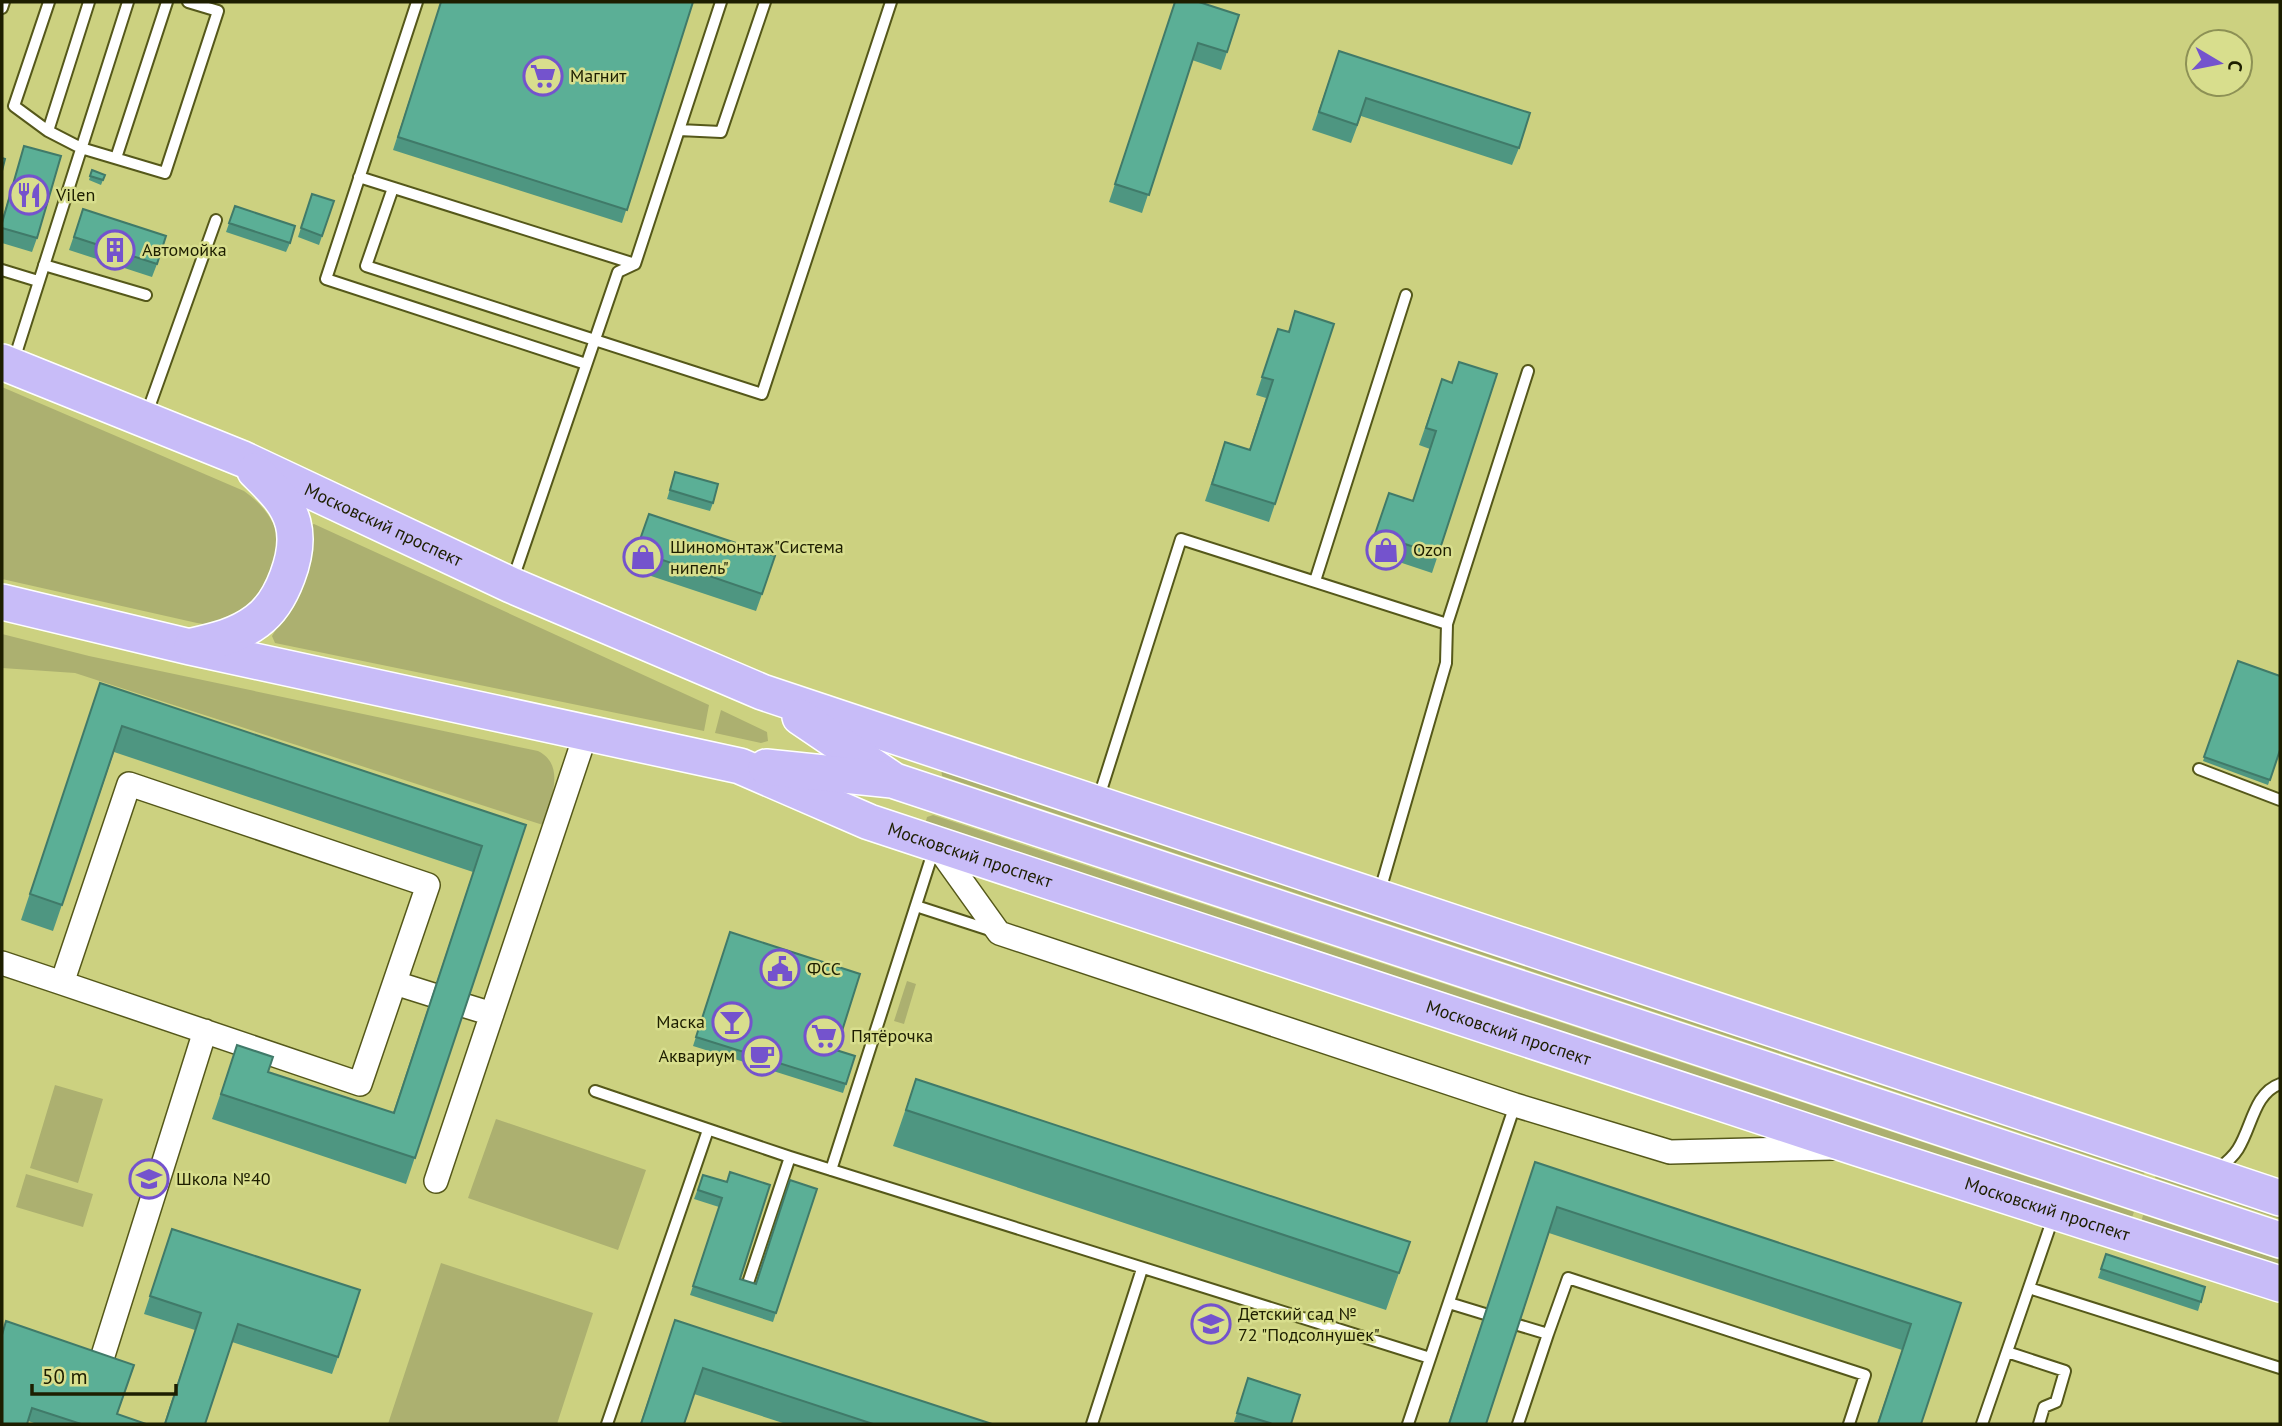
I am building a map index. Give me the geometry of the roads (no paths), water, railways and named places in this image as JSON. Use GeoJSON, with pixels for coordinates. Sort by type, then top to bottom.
{"type":"FeatureCollection","features":[{"type":"Feature","properties":{"kind":"main road","name":"Московский проспект"},"geometry":{"type":"LineString","coordinates":[[7,364],[243,459],[510,585],[770,697],[1097,803],[2280,1198]]}},
{"type":"Feature","properties":{"kind":"main road"},"geometry":{"type":"LineString","coordinates":[[190,647],[228,638],[259,620],[278,597],[288,576],[294,547],[293,524],[280,495],[243,459]]}},
{"type":"Feature","properties":{"kind":"main road","name":"Московский проспект"},"geometry":{"type":"LineString","coordinates":[[2,602],[190,647],[586,733],[751,766],[892,780],[2280,1240]]}},
{"type":"Feature","properties":{"kind":"main road","name":"Московский проспект"},"geometry":{"type":"LineString","coordinates":[[770,697],[892,780]]}},
{"type":"Feature","properties":{"kind":"main road"},"geometry":{"type":"LineString","coordinates":[[751,766],[794,756],[799,739],[793,721],[770,697]]}},
{"type":"Feature","properties":{"kind":"main road","name":"Московский проспект"},"geometry":{"type":"LineString","coordinates":[[751,766],[869,822],[1857,1148],[2280,1284]]}},
{"type":"Feature","properties":{"kind":"street"},"geometry":{"type":"LineString","coordinates":[[436,1181],[586,733]]}},
{"type":"Feature","properties":{"kind":"street"},"geometry":{"type":"LineString","coordinates":[[2,963],[360,1084],[428,885],[129,784],[62,983]]}},
{"type":"Feature","properties":{"kind":"street"},"geometry":{"type":"LineString","coordinates":[[936,844],[999,933],[1515,1105],[1670,1152],[1857,1148]]}},
{"type":"Feature","properties":{"kind":"street"},"geometry":{"type":"LineString","coordinates":[[395,983],[433,995]]}},
{"type":"Feature","properties":{"kind":"street"},"geometry":{"type":"LineString","coordinates":[[466,1006],[492,1014]]}},
{"type":"Feature","properties":{"kind":"street"},"geometry":{"type":"LineString","coordinates":[[100,1365],[205,1031]]}},
{"type":"Feature","properties":{"kind":"lane"},"geometry":{"type":"LineString","coordinates":[[2,8],[4,2]]}},
{"type":"Feature","properties":{"kind":"lane"},"geometry":{"type":"LineString","coordinates":[[49,2],[14,106],[48,131],[81,148],[165,173],[218,11],[188,2]]}},
{"type":"Feature","properties":{"kind":"lane"},"geometry":{"type":"LineString","coordinates":[[48,131],[89,2]]}},
{"type":"Feature","properties":{"kind":"lane"},"geometry":{"type":"LineString","coordinates":[[7,364],[44,265],[128,2]]}},
{"type":"Feature","properties":{"kind":"lane"},"geometry":{"type":"LineString","coordinates":[[116,158],[167,2]]}},
{"type":"Feature","properties":{"kind":"lane"},"geometry":{"type":"LineString","coordinates":[[417,2],[326,279],[586,365]]}},
{"type":"Feature","properties":{"kind":"lane"},"geometry":{"type":"LineString","coordinates":[[510,585],[618,272],[635,264],[721,2]]}},
{"type":"Feature","properties":{"kind":"lane"},"geometry":{"type":"LineString","coordinates":[[679,130],[721,132],[765,2]]}},
{"type":"Feature","properties":{"kind":"lane"},"geometry":{"type":"LineString","coordinates":[[393,188],[366,266],[762,394],[891,2]]}},
{"type":"Feature","properties":{"kind":"lane"},"geometry":{"type":"LineString","coordinates":[[359,177],[635,264]]}},
{"type":"Feature","properties":{"kind":"lane"},"geometry":{"type":"LineString","coordinates":[[145,418],[216,220]]}},
{"type":"Feature","properties":{"kind":"lane"},"geometry":{"type":"LineString","coordinates":[[44,265],[146,295]]}},
{"type":"Feature","properties":{"kind":"lane"},"geometry":{"type":"LineString","coordinates":[[2,270],[38,281]]}},
{"type":"Feature","properties":{"kind":"lane"},"geometry":{"type":"LineString","coordinates":[[1315,581],[1406,295]]}},
{"type":"Feature","properties":{"kind":"lane"},"geometry":{"type":"LineString","coordinates":[[1378,897],[1446,663],[1447,624],[1528,371]]}},
{"type":"Feature","properties":{"kind":"lane"},"geometry":{"type":"LineString","coordinates":[[1097,803],[1181,539],[1447,624]]}},
{"type":"Feature","properties":{"kind":"lane"},"geometry":{"type":"LineString","coordinates":[[2199,769],[2280,800]]}},
{"type":"Feature","properties":{"kind":"lane"},"geometry":{"type":"LineString","coordinates":[[831,1170],[936,844]]}},
{"type":"Feature","properties":{"kind":"lane"},"geometry":{"type":"LineString","coordinates":[[916,906],[999,933]]}},
{"type":"Feature","properties":{"kind":"lane"},"geometry":{"type":"LineString","coordinates":[[2212,1174],[2227,1163],[2238,1149],[2262,1097],[2269,1089],[2280,1084]]}},
{"type":"Feature","properties":{"kind":"lane"},"geometry":{"type":"LineString","coordinates":[[595,1091],[790,1157],[1430,1358]]}},
{"type":"Feature","properties":{"kind":"lane"},"geometry":{"type":"LineString","coordinates":[[1408,1424],[1515,1105]]}},
{"type":"Feature","properties":{"kind":"lane"},"geometry":{"type":"LineString","coordinates":[[607,1424],[708,1130]]}},
{"type":"Feature","properties":{"kind":"lane"},"geometry":{"type":"LineString","coordinates":[[750,1280],[790,1157]]}},
{"type":"Feature","properties":{"kind":"lane"},"geometry":{"type":"LineString","coordinates":[[1982,1424],[2055,1212]]}},
{"type":"Feature","properties":{"kind":"lane"},"geometry":{"type":"LineString","coordinates":[[1091,1424],[1142,1269]]}},
{"type":"Feature","properties":{"kind":"lane"},"geometry":{"type":"LineString","coordinates":[[1518,1424],[1568,1278],[1865,1376],[1849,1424]]}},
{"type":"Feature","properties":{"kind":"lane"},"geometry":{"type":"LineString","coordinates":[[2029,1288],[2280,1368]]}},
{"type":"Feature","properties":{"kind":"lane"},"geometry":{"type":"LineString","coordinates":[[1449,1303],[1485,1314]]}},
{"type":"Feature","properties":{"kind":"lane"},"geometry":{"type":"LineString","coordinates":[[1518,1325],[1548,1334]]}},
{"type":"Feature","properties":{"kind":"lane"},"geometry":{"type":"LineString","coordinates":[[2007,1352],[2065,1371],[2056,1402],[2044,1407],[2039,1424]]}},
{"type":"Feature","properties":{"kind":"place","name":"Магнит"},"geometry":{"type":"Point","coordinates":[543,76]}},
{"type":"Feature","properties":{"kind":"place","name":"Vilen"},"geometry":{"type":"Point","coordinates":[29,195]}},
{"type":"Feature","properties":{"kind":"place","name":"Автомойка"},"geometry":{"type":"Point","coordinates":[115,250]}},
{"type":"Feature","properties":{"kind":"place","name":"Ozon"},"geometry":{"type":"Point","coordinates":[1386,550]}},
{"type":"Feature","properties":{"kind":"place","name":"Шиномонтаж\"Система нипель\""},"geometry":{"type":"Point","coordinates":[643,557]}},
{"type":"Feature","properties":{"kind":"place","name":"ФСС"},"geometry":{"type":"Point","coordinates":[780,969]}},
{"type":"Feature","properties":{"kind":"place","name":"Маска"},"geometry":{"type":"Point","coordinates":[732,1022]}},
{"type":"Feature","properties":{"kind":"place","name":"Пятёрочка"},"geometry":{"type":"Point","coordinates":[824,1036]}},
{"type":"Feature","properties":{"kind":"place","name":"Аквариум"},"geometry":{"type":"Point","coordinates":[762,1056]}},
{"type":"Feature","properties":{"kind":"place","name":"Школа №40"},"geometry":{"type":"Point","coordinates":[149,1179]}},
{"type":"Feature","properties":{"kind":"place","name":"Детский сад № 72 \"Подсолнушек\""},"geometry":{"type":"Point","coordinates":[1211,1324]}}]}
